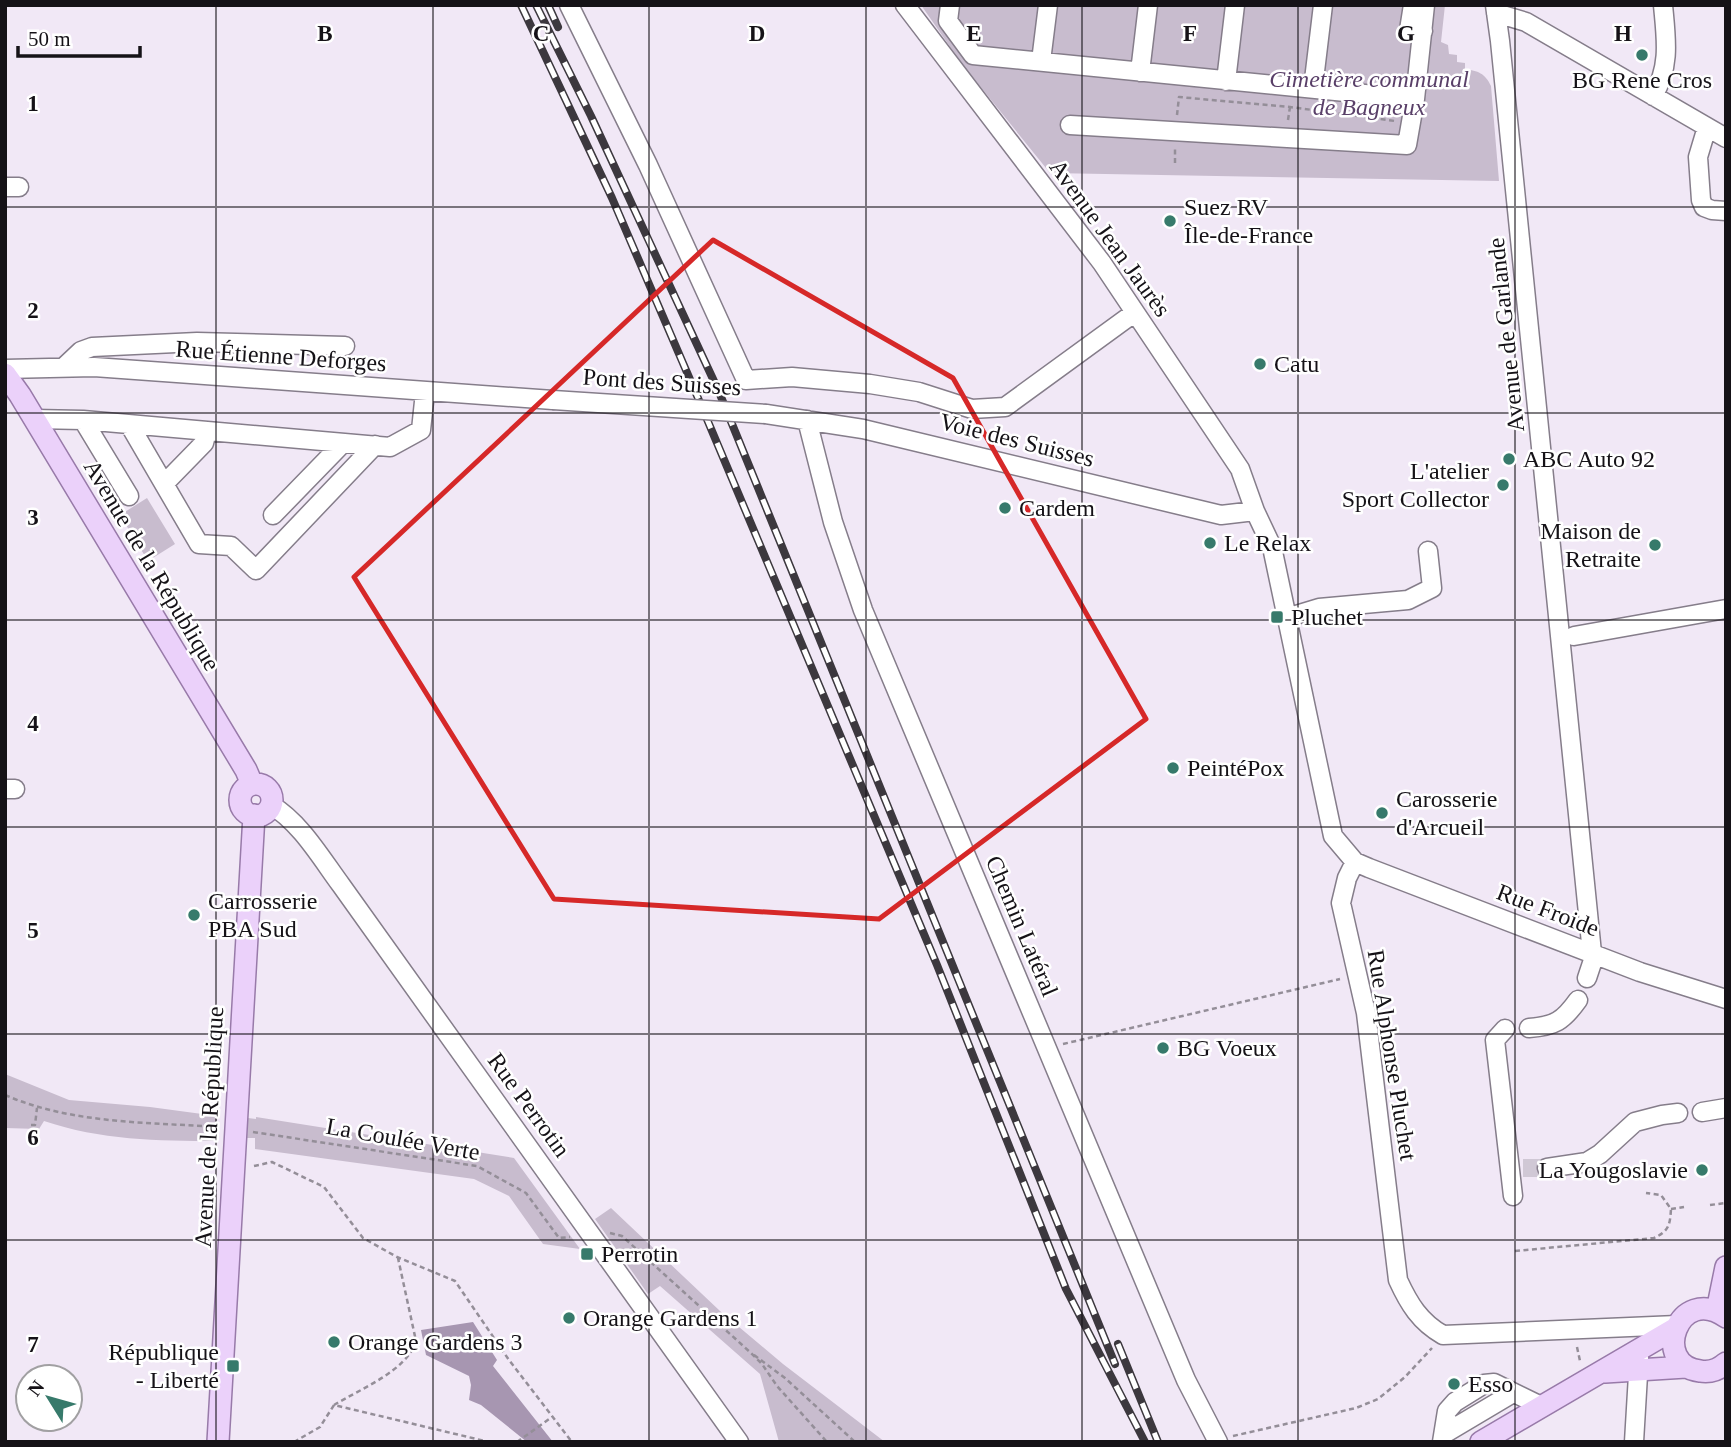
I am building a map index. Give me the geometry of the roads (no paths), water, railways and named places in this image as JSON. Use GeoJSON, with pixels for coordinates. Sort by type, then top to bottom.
{"type":"FeatureCollection","features":[{"type":"Feature","properties":{"kind":"main road","name":"Avenue de la République"},"geometry":{"type":"LineString","coordinates":[[5,371],[246,770],[252,784],[243,790],[240,800],[244,810],[262,810],[233,1170],[218,1442]]}},
{"type":"Feature","properties":{"kind":"main road"},"geometry":{"type":"LineString","coordinates":[[1481,1442],[1541,1406],[1591,1370],[1640,1348],[1676,1326],[1694,1310],[1702,1309],[1721,1314],[1726,1267]]}},
{"type":"Feature","properties":{"kind":"main road"},"geometry":{"type":"LineString","coordinates":[[1676,1326],[1674,1348],[1686,1367]]}},
{"type":"Feature","properties":{"kind":"main road"},"geometry":{"type":"LineString","coordinates":[[1591,1370],[1686,1367],[1705,1372],[1725,1366]]}},
{"type":"Feature","properties":{"kind":"street"},"geometry":{"type":"LineString","coordinates":[[569,5],[648,165],[746,380],[792,377],[870,384],[919,391],[972,409],[1004,407],[1134,313]]}},
{"type":"Feature","properties":{"kind":"street","name":"Avenue Jean Jaurès"},"geometry":{"type":"LineString","coordinates":[[905,5],[1102,263],[1240,469],[1255,511]]}},
{"type":"Feature","properties":{"kind":"street"},"geometry":{"type":"LineString","coordinates":[[950,5],[948,21],[974,55],[1415,99]]}},
{"type":"Feature","properties":{"kind":"street"},"geometry":{"type":"LineString","coordinates":[[1041,61],[1048,5]]}},
{"type":"Feature","properties":{"kind":"street"},"geometry":{"type":"LineString","coordinates":[[1140,72],[1148,5]]}},
{"type":"Feature","properties":{"kind":"street"},"geometry":{"type":"LineString","coordinates":[[1226,81],[1235,5]]}},
{"type":"Feature","properties":{"kind":"street"},"geometry":{"type":"LineString","coordinates":[[1313,88],[1323,5]]}},
{"type":"Feature","properties":{"kind":"street"},"geometry":{"type":"LineString","coordinates":[[1413,5],[1409,30],[1423,31]]}},
{"type":"Feature","properties":{"kind":"street"},"geometry":{"type":"LineString","coordinates":[[1070,125],[1407,145],[1425,5]]}},
{"type":"Feature","properties":{"kind":"street"},"geometry":{"type":"LineString","coordinates":[[1654,96],[1662,81],[1666,62],[1663,5]]}},
{"type":"Feature","properties":{"kind":"street"},"geometry":{"type":"LineString","coordinates":[[1495,9],[1526,22],[1726,138]]}},
{"type":"Feature","properties":{"kind":"street","name":"Avenue de Garlande"},"geometry":{"type":"LineString","coordinates":[[1495,9],[1594,953]]}},
{"type":"Feature","properties":{"kind":"street"},"geometry":{"type":"LineString","coordinates":[[1707,127],[1698,157],[1700,200],[1704,207],[1712,211],[1726,211]]}},
{"type":"Feature","properties":{"kind":"street"},"geometry":{"type":"LineString","coordinates":[[64,367],[81,351],[92,347],[197,342],[345,346]]}},
{"type":"Feature","properties":{"kind":"street","name":"Rue Étienne Deforges"},"geometry":{"type":"LineString","coordinates":[[5,371],[94,367],[553,400]]}},
{"type":"Feature","properties":{"kind":"street"},"geometry":{"type":"LineString","coordinates":[[34,419],[83,420],[390,447],[421,430],[425,392]]}},
{"type":"Feature","properties":{"kind":"street","name":"Pont des Suisses"},"geometry":{"type":"LineString","coordinates":[[553,400],[766,414]]}},
{"type":"Feature","properties":{"kind":"street","name":"Voie des Suisses"},"geometry":{"type":"LineString","coordinates":[[766,414],[863,429],[1221,515],[1255,511]]}},
{"type":"Feature","properties":{"kind":"street"},"geometry":{"type":"LineString","coordinates":[[83,420],[129,496]]}},
{"type":"Feature","properties":{"kind":"street","name":"Chemin Latéral"},"geometry":{"type":"LineString","coordinates":[[807,420],[833,522],[863,610],[1186,1380],[1217,1441]]}},
{"type":"Feature","properties":{"kind":"street"},"geometry":{"type":"LineString","coordinates":[[130,424],[199,544],[231,546],[256,570],[375,446]]}},
{"type":"Feature","properties":{"kind":"street"},"geometry":{"type":"LineString","coordinates":[[164,484],[204,443],[207,431]]}},
{"type":"Feature","properties":{"kind":"street"},"geometry":{"type":"LineString","coordinates":[[273,515],[343,443]]}},
{"type":"Feature","properties":{"kind":"street"},"geometry":{"type":"LineString","coordinates":[[1255,511],[1272,547],[1333,836],[1355,862]]}},
{"type":"Feature","properties":{"kind":"street"},"geometry":{"type":"LineString","coordinates":[[1286,618],[1319,608],[1408,600],[1432,588],[1428,551]]}},
{"type":"Feature","properties":{"kind":"street"},"geometry":{"type":"LineString","coordinates":[[1574,636],[1726,609]]}},
{"type":"Feature","properties":{"kind":"street","name":"Rue Perrotin"},"geometry":{"type":"LineString","coordinates":[[262,810],[295,826],[341,885],[740,1442]]}},
{"type":"Feature","properties":{"kind":"street","name":"Rue Froide"},"geometry":{"type":"LineString","coordinates":[[1355,862],[1640,972],[1726,999]]}},
{"type":"Feature","properties":{"kind":"street","name":"Rue Alphonse Pluchet"},"geometry":{"type":"LineString","coordinates":[[1355,862],[1341,903],[1366,1013],[1398,1280],[1408,1303],[1420,1318],[1443,1335],[1676,1326]]}},
{"type":"Feature","properties":{"kind":"street"},"geometry":{"type":"LineString","coordinates":[[1587,978],[1594,953]]}},
{"type":"Feature","properties":{"kind":"street"},"geometry":{"type":"LineString","coordinates":[[1529,1028],[1546,1027],[1560,1020],[1578,1000]]}},
{"type":"Feature","properties":{"kind":"street"},"geometry":{"type":"LineString","coordinates":[[1505,1029],[1495,1040],[1517,1168],[1513,1196]]}},
{"type":"Feature","properties":{"kind":"street"},"geometry":{"type":"LineString","coordinates":[[1702,1112],[1726,1108]]}},
{"type":"Feature","properties":{"kind":"street"},"geometry":{"type":"LineString","coordinates":[[1547,1168],[1587,1162],[1600,1154],[1635,1122],[1678,1113]]}},
{"type":"Feature","properties":{"kind":"street"},"geometry":{"type":"LineString","coordinates":[[1634,1442],[1640,1348]]}},
{"type":"Feature","properties":{"kind":"street"},"geometry":{"type":"LineString","coordinates":[[1443,1438],[1513,1393],[1541,1406]]}},
{"type":"Feature","properties":{"kind":"tunnel"},"geometry":{"type":"LineString","coordinates":[[1523,1168],[1547,1168]]}},
{"type":"Feature","properties":{"kind":"railway"},"geometry":{"type":"LineString","coordinates":[[521,5],[612,198],[701,405],[937,965],[1066,1289],[1145,1442]]}},
{"type":"Feature","properties":{"kind":"railway"},"geometry":{"type":"LineString","coordinates":[[536,5],[591,116],[719,392],[1115,1364]]}},
{"type":"Feature","properties":{"kind":"railway"},"geometry":{"type":"LineString","coordinates":[[548,5],[558,27]]}},
{"type":"Feature","properties":{"kind":"railway"},"geometry":{"type":"LineString","coordinates":[[1118,1344],[1158,1442]]}},
{"type":"Feature","properties":{"kind":"place","name":"BG Rene Cros"},"geometry":{"type":"Point","coordinates":[1642,55]}},
{"type":"Feature","properties":{"kind":"place","name":"Suez RV Île-de-France"},"geometry":{"type":"Point","coordinates":[1170,221]}},
{"type":"Feature","properties":{"kind":"place","name":"Catu"},"geometry":{"type":"Point","coordinates":[1260,364]}},
{"type":"Feature","properties":{"kind":"place","name":"ABC Auto 92"},"geometry":{"type":"Point","coordinates":[1509,459]}},
{"type":"Feature","properties":{"kind":"place","name":"L'atelier Sport Collector"},"geometry":{"type":"Point","coordinates":[1503,485]}},
{"type":"Feature","properties":{"kind":"place","name":"Cardem"},"geometry":{"type":"Point","coordinates":[1005,508]}},
{"type":"Feature","properties":{"kind":"place","name":"Le Relax"},"geometry":{"type":"Point","coordinates":[1210,543]}},
{"type":"Feature","properties":{"kind":"place","name":"Maison de Retraite"},"geometry":{"type":"Point","coordinates":[1655,545]}},
{"type":"Feature","properties":{"kind":"place","name":"Pluchet"},"geometry":{"type":"Point","coordinates":[1277,617]}},
{"type":"Feature","properties":{"kind":"place","name":"PeintéPox"},"geometry":{"type":"Point","coordinates":[1173,768]}},
{"type":"Feature","properties":{"kind":"place","name":"Carosserie d'Arcueil"},"geometry":{"type":"Point","coordinates":[1382,813]}},
{"type":"Feature","properties":{"kind":"place","name":"Carrosserie PBA Sud"},"geometry":{"type":"Point","coordinates":[194,915]}},
{"type":"Feature","properties":{"kind":"place","name":"BG Voeux"},"geometry":{"type":"Point","coordinates":[1163,1048]}},
{"type":"Feature","properties":{"kind":"place","name":"La Yougoslavie"},"geometry":{"type":"Point","coordinates":[1702,1170]}},
{"type":"Feature","properties":{"kind":"place","name":"Perrotin"},"geometry":{"type":"Point","coordinates":[587,1254]}},
{"type":"Feature","properties":{"kind":"place","name":"Orange Gardens 1"},"geometry":{"type":"Point","coordinates":[569,1318]}},
{"type":"Feature","properties":{"kind":"place","name":"Orange Gardens 3"},"geometry":{"type":"Point","coordinates":[334,1342]}},
{"type":"Feature","properties":{"kind":"place","name":"République - Liberté"},"geometry":{"type":"Point","coordinates":[233,1366]}},
{"type":"Feature","properties":{"kind":"place","name":"Esso"},"geometry":{"type":"Point","coordinates":[1454,1384]}},
{"type":"Feature","properties":{"kind":"park label","name":"Cimetière communal de Bagneux"},"geometry":{"type":"Point","coordinates":[1369,93]}}]}
